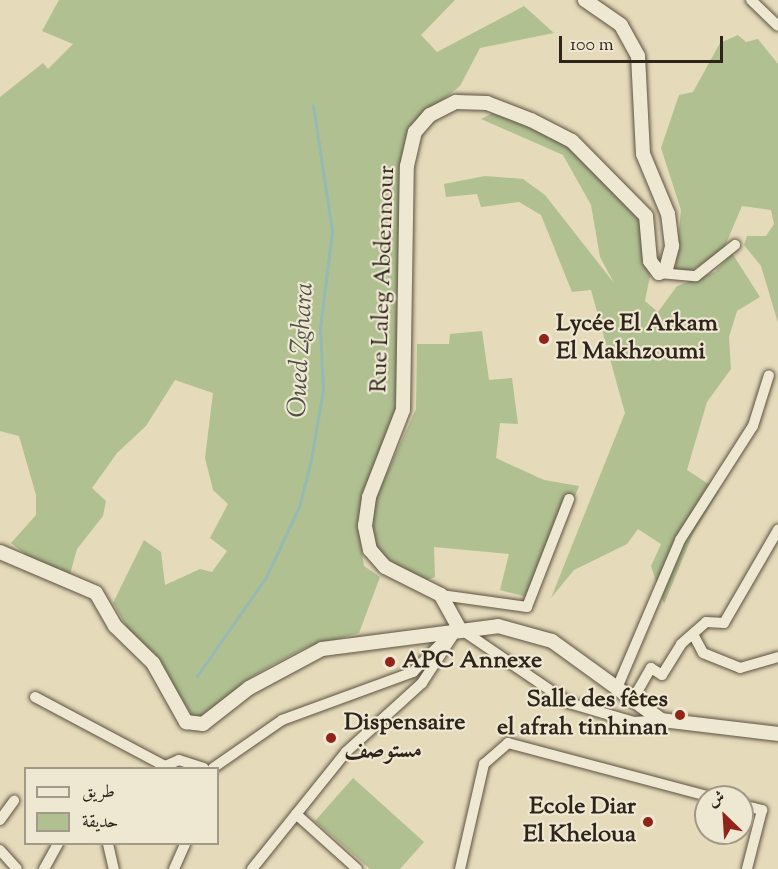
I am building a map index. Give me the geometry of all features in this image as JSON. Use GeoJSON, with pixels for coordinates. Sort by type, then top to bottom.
{"type":"FeatureCollection","features":[{"type":"Feature","properties":{"kind":"street"},"geometry":{"type":"LineString","coordinates":[[585,0],[621,25],[638,56],[643,154],[656,175],[672,246],[671,263],[659,273]]}},
{"type":"Feature","properties":{"kind":"street"},"geometry":{"type":"LineString","coordinates":[[752,0],[778,26]]}},
{"type":"Feature","properties":{"kind":"street","name":"Rue Laleg Abdennour"},"geometry":{"type":"LineString","coordinates":[[441,595],[385,567],[370,550],[365,526],[369,497],[403,410],[405,220],[415,132],[456,102],[487,103],[572,141],[646,216],[650,261],[659,273]]}},
{"type":"Feature","properties":{"kind":"street"},"geometry":{"type":"LineString","coordinates":[[659,273],[696,276],[735,245]]}},
{"type":"Feature","properties":{"kind":"street"},"geometry":{"type":"LineString","coordinates":[[617,688],[680,540],[753,426],[768,375]]}},
{"type":"Feature","properties":{"kind":"street"},"geometry":{"type":"LineString","coordinates":[[441,595],[527,607],[569,499]]}},
{"type":"Feature","properties":{"kind":"street"},"geometry":{"type":"LineString","coordinates":[[633,699],[651,668],[662,675],[693,634],[706,622],[724,623],[778,530]]}},
{"type":"Feature","properties":{"kind":"street"},"geometry":{"type":"LineString","coordinates":[[0,552],[96,593],[115,626],[153,663],[186,722],[202,724],[266,677],[322,649],[459,628],[530,631],[661,720]]}},
{"type":"Feature","properties":{"kind":"street"},"geometry":{"type":"LineString","coordinates":[[441,595],[459,628],[569,703],[634,722],[661,720],[778,734]]}},
{"type":"Feature","properties":{"kind":"street"},"geometry":{"type":"LineString","coordinates":[[214,767],[282,720],[413,672],[459,628]]}},
{"type":"Feature","properties":{"kind":"street"},"geometry":{"type":"LineString","coordinates":[[255,868],[296,814],[375,720],[422,683],[459,628]]}},
{"type":"Feature","properties":{"kind":"street"},"geometry":{"type":"LineString","coordinates":[[693,634],[703,652],[740,668],[778,657]]}},
{"type":"Feature","properties":{"kind":"street"},"geometry":{"type":"LineString","coordinates":[[35,697],[165,766],[179,760],[201,767]]}},
{"type":"Feature","properties":{"kind":"street"},"geometry":{"type":"LineString","coordinates":[[460,869],[484,764],[508,743],[694,792]]}},
{"type":"Feature","properties":{"kind":"street"},"geometry":{"type":"LineString","coordinates":[[0,820],[14,801]]}},
{"type":"Feature","properties":{"kind":"street"},"geometry":{"type":"LineString","coordinates":[[754,808],[762,810],[754,841]]}},
{"type":"Feature","properties":{"kind":"street"},"geometry":{"type":"LineString","coordinates":[[296,814],[357,869]]}},
{"type":"Feature","properties":{"kind":"street"},"geometry":{"type":"LineString","coordinates":[[44,869],[57,845]]}},
{"type":"Feature","properties":{"kind":"street"},"geometry":{"type":"LineString","coordinates":[[108,845],[114,869]]}},
{"type":"Feature","properties":{"kind":"street"},"geometry":{"type":"LineString","coordinates":[[174,869],[184,845]]}},
{"type":"Feature","properties":{"kind":"street"},"geometry":{"type":"LineString","coordinates":[[747,869],[753,845]]}},
{"type":"Feature","properties":{"kind":"street"},"geometry":{"type":"LineString","coordinates":[[0,850],[18,869]]}},
{"type":"Feature","properties":{"kind":"green space"},"geometry":{"type":"Polygon","coordinates":[[[59,0],[455,0],[421,35],[437,52],[524,6],[554,33],[480,48],[460,86],[415,122],[405,141],[395,416],[365,495],[359,532],[364,566],[380,577],[359,633],[307,647],[272,665],[245,681],[207,718],[193,717],[163,670],[138,646],[113,603],[144,540],[161,552],[165,585],[200,569],[212,572],[227,551],[210,538],[228,504],[213,490],[205,458],[213,393],[175,380],[146,426],[117,453],[92,488],[106,501],[103,516],[77,549],[70,574],[51,574],[11,543],[36,515],[36,495],[19,436],[0,431],[0,97],[43,63],[48,69],[73,44],[42,31],[59,0]]]}},
{"type":"Feature","properties":{"kind":"green space"},"geometry":{"type":"Polygon","coordinates":[[[738,35],[746,42],[758,39],[778,64],[778,323],[761,266],[744,245],[747,236],[766,236],[774,224],[771,210],[742,206],[722,253],[688,272],[675,270],[681,210],[661,148],[679,95],[693,92],[720,43],[738,35]]]}},
{"type":"Feature","properties":{"kind":"green space"},"geometry":{"type":"Polygon","coordinates":[[[493,113],[563,141],[636,216],[646,230],[650,276],[645,301],[658,312],[677,286],[715,272],[732,253],[760,297],[737,311],[729,337],[731,369],[707,402],[687,470],[719,491],[693,534],[664,604],[651,566],[661,544],[638,529],[627,544],[574,570],[551,598],[625,413],[591,290],[572,292],[541,215],[519,202],[481,207],[477,194],[446,197],[444,184],[485,176],[523,179],[545,195],[614,283],[600,257],[591,205],[563,155],[481,119],[493,113]]]}},
{"type":"Feature","properties":{"kind":"green space"},"geometry":{"type":"Polygon","coordinates":[[[482,331],[489,380],[512,378],[518,424],[500,423],[496,458],[544,480],[579,486],[534,599],[500,590],[509,554],[434,547],[435,577],[421,582],[373,548],[369,522],[377,495],[416,409],[417,344],[449,344],[450,334],[482,331]]]}},
{"type":"Feature","properties":{"kind":"green space"},"geometry":{"type":"Polygon","coordinates":[[[353,778],[424,842],[400,869],[370,869],[315,821],[353,778]]]}},
{"type":"Feature","properties":{"kind":"waterway","name":"Oued Zghara"},"geometry":{"type":"LineString","coordinates":[[197,676],[266,577],[299,507],[311,460],[323,390],[320,328],[332,231],[313,105]]}},
{"type":"Feature","properties":{"kind":"place","name":"Lycée El Arkam El Makhzoumi"},"geometry":{"type":"Point","coordinates":[544,339]}},
{"type":"Feature","properties":{"kind":"place","name":"APC Annexe"},"geometry":{"type":"Point","coordinates":[390,662]}},
{"type":"Feature","properties":{"kind":"place","name":"Salle des fêtes el afrah tinhinan"},"geometry":{"type":"Point","coordinates":[680,715]}},
{"type":"Feature","properties":{"kind":"place","name":"Dispensaire مستوصف"},"geometry":{"type":"Point","coordinates":[331,738]}},
{"type":"Feature","properties":{"kind":"place","name":"Ecole Diar El Kheloua"},"geometry":{"type":"Point","coordinates":[648,822]}}]}
